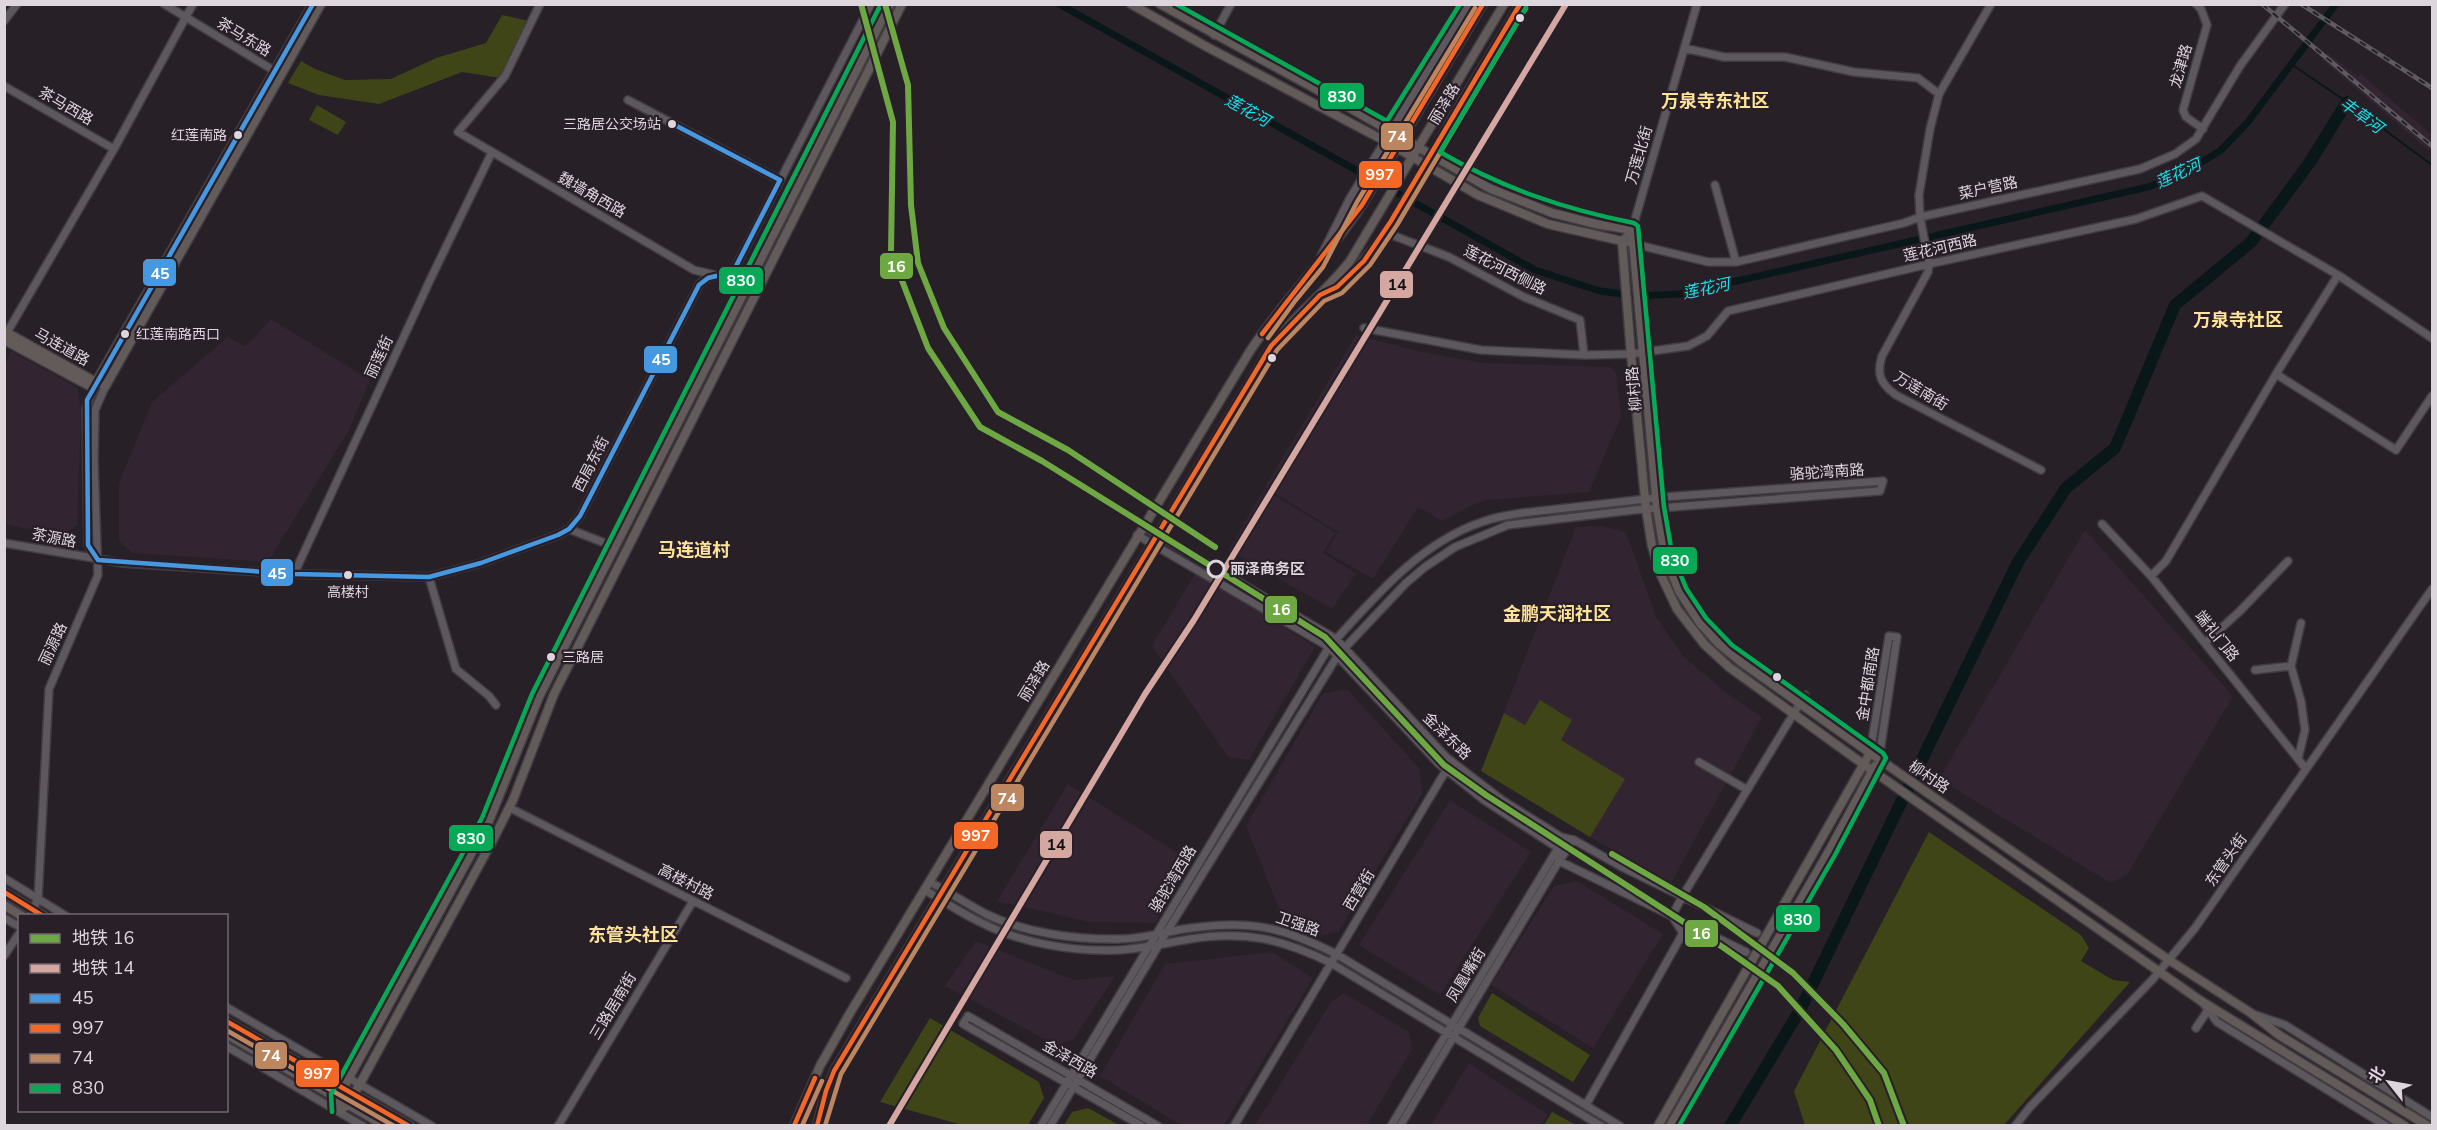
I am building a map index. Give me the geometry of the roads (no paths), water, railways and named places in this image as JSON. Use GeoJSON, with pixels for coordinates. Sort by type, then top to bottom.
{"type":"FeatureCollection","features":[{"type":"Feature","properties":{"kind":"main road"},"geometry":{"type":"LineString","coordinates":[[104,390],[251,130],[277,73],[313,4]]}},
{"type":"Feature","properties":{"kind":"main road"},"geometry":{"type":"LineString","coordinates":[[94,385],[277,73],[321,4]]}},
{"type":"Feature","properties":{"kind":"main road"},"geometry":{"type":"LineString","coordinates":[[339,1112],[338,1098],[492,815],[532,711],[890,4]]}},
{"type":"Feature","properties":{"kind":"main road"},"geometry":{"type":"LineString","coordinates":[[339,1112],[349,1104],[495,836],[513,800],[554,694],[902,4]]}},
{"type":"Feature","properties":{"kind":"main road"},"geometry":{"type":"LineString","coordinates":[[1131,4],[1385,141],[1413,158],[1423,168],[1462,187],[1515,212],[1548,224],[1622,241]]}},
{"type":"Feature","properties":{"kind":"main road"},"geometry":{"type":"LineString","coordinates":[[1160,4],[1489,188],[1523,203],[1574,219],[1632,230]]}},
{"type":"Feature","properties":{"kind":"main road","name":"丽泽路"},"geometry":{"type":"LineString","coordinates":[[794,1125],[820,1066],[845,1022],[1137,535],[1270,321],[1362,205],[1483,4]]}},
{"type":"Feature","properties":{"kind":"main road","name":"丽泽路"},"geometry":{"type":"LineString","coordinates":[[817,1125],[834,1071],[1271,346],[1350,261],[1504,4]]}},
{"type":"Feature","properties":{"kind":"main road","name":"柳村路"},"geometry":{"type":"LineString","coordinates":[[1632,230],[1657,503],[1665,555],[1679,591],[1690,610],[1727,651],[1802,699],[1897,772],[2169,960],[2251,1013],[2279,1035],[2428,1125]]}},
{"type":"Feature","properties":{"kind":"main road","name":"柳村路"},"geometry":{"type":"LineString","coordinates":[[1622,241],[1631,354],[1652,546],[1660,573],[1685,621],[1718,657],[1792,713],[2201,1001],[2405,1125]]}},
{"type":"Feature","properties":{"kind":"main road","name":"马连道路"},"geometry":{"type":"LineString","coordinates":[[5,335],[94,385]]}},
{"type":"Feature","properties":{"kind":"main road","name":"金中都南路"},"geometry":{"type":"LineString","coordinates":[[1658,1125],[1813,857],[1870,753]]}},
{"type":"Feature","properties":{"kind":"main road","name":"金中都南路"},"geometry":{"type":"LineString","coordinates":[[1670,1125],[1829,851],[1879,759]]}},
{"type":"Feature","properties":{"kind":"main road"},"geometry":{"type":"LineString","coordinates":[[4,892],[31,912]]}},
{"type":"Feature","properties":{"kind":"main road"},"geometry":{"type":"LineString","coordinates":[[4,905],[20,914]]}},
{"type":"Feature","properties":{"kind":"main road"},"geometry":{"type":"LineString","coordinates":[[228,1022],[410,1125]]}},
{"type":"Feature","properties":{"kind":"main road"},"geometry":{"type":"LineString","coordinates":[[228,1036],[385,1125]]}},
{"type":"Feature","properties":{"kind":"street"},"geometry":{"type":"LineString","coordinates":[[4,21],[17,4]]}},
{"type":"Feature","properties":{"kind":"street","name":"茶马东路"},"geometry":{"type":"LineString","coordinates":[[164,4],[277,73]]}},
{"type":"Feature","properties":{"kind":"street"},"geometry":{"type":"LineString","coordinates":[[5,335],[114,149],[193,4]]}},
{"type":"Feature","properties":{"kind":"street","name":"魏墙角西路"},"geometry":{"type":"LineString","coordinates":[[540,4],[505,76],[458,132],[694,270],[715,274]]}},
{"type":"Feature","properties":{"kind":"street","name":"西局东街"},"geometry":{"type":"LineString","coordinates":[[569,529],[580,516],[699,285],[706,278],[715,274],[728,275],[733,272],[871,4]]}},
{"type":"Feature","properties":{"kind":"street"},"geometry":{"type":"LineString","coordinates":[[1214,35],[1232,4]]}},
{"type":"Feature","properties":{"kind":"street","name":"丽泽路"},"geometry":{"type":"LineString","coordinates":[[1317,264],[1350,198],[1469,4]]}},
{"type":"Feature","properties":{"kind":"street","name":"丽泽路"},"geometry":{"type":"LineString","coordinates":[[1320,295],[1337,287],[1349,276],[1384,232],[1520,4]]}},
{"type":"Feature","properties":{"kind":"street","name":"万莲北街"},"geometry":{"type":"LineString","coordinates":[[1622,241],[1632,230],[1696,4]]}},
{"type":"Feature","properties":{"kind":"street"},"geometry":{"type":"LineString","coordinates":[[1921,221],[1919,195],[1938,94],[1990,4]]}},
{"type":"Feature","properties":{"kind":"street","name":"龙津路"},"geometry":{"type":"LineString","coordinates":[[2196,4],[2202,9],[2207,24],[2183,110],[2186,117],[2203,129]]}},
{"type":"Feature","properties":{"kind":"street","name":"菜户营路"},"geometry":{"type":"LineString","coordinates":[[1622,241],[1708,262],[1736,262],[2139,169],[2190,145],[2203,129],[2240,66],[2285,4]]}},
{"type":"Feature","properties":{"kind":"street"},"geometry":{"type":"LineString","coordinates":[[1684,48],[1724,57],[1785,57],[1860,73],[1918,78],[1938,94]]}},
{"type":"Feature","properties":{"kind":"street","name":"茶马西路"},"geometry":{"type":"LineString","coordinates":[[4,86],[114,149]]}},
{"type":"Feature","properties":{"kind":"street"},"geometry":{"type":"LineString","coordinates":[[627,100],[780,180]]}},
{"type":"Feature","properties":{"kind":"street","name":"丽莲街"},"geometry":{"type":"LineString","coordinates":[[294,574],[430,278],[492,152]]}},
{"type":"Feature","properties":{"kind":"street"},"geometry":{"type":"LineString","coordinates":[[1715,185],[1736,262]]}},
{"type":"Feature","properties":{"kind":"street","name":"莲花河西路"},"geometry":{"type":"LineString","coordinates":[[1364,328],[1481,350],[1584,355],[1631,354],[1688,346],[1707,336],[1728,311],[2136,219],[2202,196],[2247,220],[2338,275],[2433,338]]}},
{"type":"Feature","properties":{"kind":"street","name":"万莲南街"},"geometry":{"type":"LineString","coordinates":[[1921,221],[1929,264],[1923,282],[1882,356],[1878,367],[1880,380],[1896,395],[2041,470]]}},
{"type":"Feature","properties":{"kind":"street","name":"莲花河西侧路"},"geometry":{"type":"LineString","coordinates":[[1384,232],[1449,256],[1524,297],[1580,320],[1584,355]]}},
{"type":"Feature","properties":{"kind":"street"},"geometry":{"type":"LineString","coordinates":[[2151,576],[2166,561],[2338,275]]}},
{"type":"Feature","properties":{"kind":"street"},"geometry":{"type":"LineString","coordinates":[[2276,375],[2396,450],[2433,396]]}},
{"type":"Feature","properties":{"kind":"street"},"geometry":{"type":"LineString","coordinates":[[94,385],[86,408],[88,545],[98,560],[294,574],[429,577],[482,563],[558,536],[569,529],[615,547]]}},
{"type":"Feature","properties":{"kind":"street","name":"马连道路"},"geometry":{"type":"LineString","coordinates":[[94,385],[104,390]]}},
{"type":"Feature","properties":{"kind":"street","name":"丽源路"},"geometry":{"type":"LineString","coordinates":[[31,912],[38,899],[49,689],[98,575],[94,461],[95,410],[104,390]]}},
{"type":"Feature","properties":{"kind":"street","name":"骆驼湾南路"},"geometry":{"type":"LineString","coordinates":[[1329,646],[1407,567],[1442,541],[1483,521],[1511,515],[1883,481],[1880,491],[1657,503]]}},
{"type":"Feature","properties":{"kind":"street","name":"骆驼湾南路"},"geometry":{"type":"LineString","coordinates":[[1338,655],[1413,578],[1455,547],[1477,536],[1508,525],[1646,504]]}},
{"type":"Feature","properties":{"kind":"street","name":"端礼门路"},"geometry":{"type":"LineString","coordinates":[[2102,524],[2151,576],[2306,769]]}},
{"type":"Feature","properties":{"kind":"street","name":"金泽东路"},"geometry":{"type":"LineString","coordinates":[[1143,526],[1336,639],[1425,736],[1452,762],[1502,800],[1561,837],[1574,840],[1682,897],[1757,933]]}},
{"type":"Feature","properties":{"kind":"street","name":"金泽东路"},"geometry":{"type":"LineString","coordinates":[[1137,535],[1329,646],[1431,757],[1500,811],[1558,849]]}},
{"type":"Feature","properties":{"kind":"street","name":"茶源路"},"geometry":{"type":"LineString","coordinates":[[4,543],[98,560]]}},
{"type":"Feature","properties":{"kind":"street"},"geometry":{"type":"LineString","coordinates":[[2205,643],[2240,611],[2288,561]]}},
{"type":"Feature","properties":{"kind":"street"},"geometry":{"type":"LineString","coordinates":[[429,577],[456,669],[489,696],[496,705]]}},
{"type":"Feature","properties":{"kind":"street","name":"东管头街"},"geometry":{"type":"LineString","coordinates":[[2015,1125],[2160,972],[2195,928],[2433,589]]}},
{"type":"Feature","properties":{"kind":"street"},"geometry":{"type":"LineString","coordinates":[[2298,759],[2305,730],[2301,701],[2291,666],[2301,623]]}},
{"type":"Feature","properties":{"kind":"street","name":"金中都南路"},"geometry":{"type":"LineString","coordinates":[[1870,753],[1889,636],[1897,637],[1879,759]]}},
{"type":"Feature","properties":{"kind":"street","name":"骆驼湾西路"},"geometry":{"type":"LineString","coordinates":[[1041,1125],[1329,646]]}},
{"type":"Feature","properties":{"kind":"street","name":"骆驼湾西路"},"geometry":{"type":"LineString","coordinates":[[1050,1125],[1338,655]]}},
{"type":"Feature","properties":{"kind":"street"},"geometry":{"type":"LineString","coordinates":[[2255,670],[2291,666]]}},
{"type":"Feature","properties":{"kind":"street"},"geometry":{"type":"LineString","coordinates":[[1672,916],[1802,699]]}},
{"type":"Feature","properties":{"kind":"street","name":"西营街"},"geometry":{"type":"LineString","coordinates":[[1234,1125],[1452,762]]}},
{"type":"Feature","properties":{"kind":"street"},"geometry":{"type":"LineString","coordinates":[[1699,762],[1746,789]]}},
{"type":"Feature","properties":{"kind":"street","name":"高楼村路"},"geometry":{"type":"LineString","coordinates":[[514,810],[846,978]]}},
{"type":"Feature","properties":{"kind":"street","name":"凤凰嘴街"},"geometry":{"type":"LineString","coordinates":[[1456,1027],[1558,849],[1561,837]]}},
{"type":"Feature","properties":{"kind":"street","name":"凤凰嘴街"},"geometry":{"type":"LineString","coordinates":[[1391,1125],[1574,840]]}},
{"type":"Feature","properties":{"kind":"street"},"geometry":{"type":"LineString","coordinates":[[1558,849],[1559,861],[1746,952]]}},
{"type":"Feature","properties":{"kind":"street"},"geometry":{"type":"LineString","coordinates":[[4,878],[64,914]]}},
{"type":"Feature","properties":{"kind":"street","name":"卫强路"},"geometry":{"type":"LineString","coordinates":[[930,882],[987,914],[1063,936],[1109,939],[1155,936],[1230,925],[1261,927],[1290,933],[1336,954],[1620,1125]]}},
{"type":"Feature","properties":{"kind":"street","name":"卫强路"},"geometry":{"type":"LineString","coordinates":[[925,890],[982,923],[1031,940],[1117,950],[1202,937],[1247,936],[1289,944],[1331,963],[1601,1125]]}},
{"type":"Feature","properties":{"kind":"street","name":"三路居南街"},"geometry":{"type":"LineString","coordinates":[[558,1125],[693,901]]}},
{"type":"Feature","properties":{"kind":"street"},"geometry":{"type":"LineString","coordinates":[[1586,1105],[1683,933],[1672,916]]}},
{"type":"Feature","properties":{"kind":"street"},"geometry":{"type":"LineString","coordinates":[[4,918],[18,928]]}},
{"type":"Feature","properties":{"kind":"street"},"geometry":{"type":"LineString","coordinates":[[4,956],[18,932]]}},
{"type":"Feature","properties":{"kind":"street"},"geometry":{"type":"LineString","coordinates":[[2201,1001],[2217,1022],[2386,1125]]}},
{"type":"Feature","properties":{"kind":"street"},"geometry":{"type":"LineString","coordinates":[[228,1008],[432,1125]]}},
{"type":"Feature","properties":{"kind":"street"},"geometry":{"type":"LineString","coordinates":[[2196,1028],[2208,1010]]}},
{"type":"Feature","properties":{"kind":"street"},"geometry":{"type":"LineString","coordinates":[[2251,1013],[2285,1025],[2433,1117]]}},
{"type":"Feature","properties":{"kind":"street","name":"金泽西路"},"geometry":{"type":"LineString","coordinates":[[1069,1079],[963,1024],[968,1016],[1069,1079],[1158,1125]]}},
{"type":"Feature","properties":{"kind":"street","name":"凤凰嘴街"},"geometry":{"type":"LineString","coordinates":[[1400,1125],[1450,1036]]}},
{"type":"Feature","properties":{"kind":"street"},"geometry":{"type":"LineString","coordinates":[[228,1047],[363,1125]]}},
{"type":"Feature","properties":{"kind":"street","name":"金泽西路"},"geometry":{"type":"LineString","coordinates":[[1076,1083],[1142,1125]]}},
{"type":"Feature","properties":{"kind":"waterway","name":"莲花河"},"geometry":{"type":"LineString","coordinates":[[1059,4],[1535,270],[1600,291],[1637,296],[1680,294],[2148,187],[2185,172],[2220,151],[2248,122],[2336,4]]}},
{"type":"Feature","properties":{"kind":"waterway","name":"丰草河"},"geometry":{"type":"LineString","coordinates":[[2291,64],[2432,165]]}},
{"type":"Feature","properties":{"kind":"waterway"},"geometry":{"type":"LineString","coordinates":[[1730,1126],[1800,1010],[2018,562],[2066,488],[2115,448],[2175,305],[2251,242],[2310,162],[2347,102]]}},
{"type":"Feature","properties":{"kind":"railway"},"geometry":{"type":"LineString","coordinates":[[2262,4],[2432,146]]}},
{"type":"Feature","properties":{"kind":"railway"},"geometry":{"type":"LineString","coordinates":[[2301,4],[2432,88]]}},
{"type":"Feature","properties":{"kind":"metro line","name":"16"},"geometry":{"type":"LineString","coordinates":[[861,4],[893,122],[891,252],[928,348],[980,427],[1042,461],[1325,637],[1444,765],[1486,795],[1724,948],[1778,986],[1836,1050],[1870,1100],[1879,1126]]}},
{"type":"Feature","properties":{"kind":"metro line","name":"16"},"geometry":{"type":"LineString","coordinates":[[885,4],[908,85],[911,205],[918,263],[944,328],[998,412],[1068,450],[1215,547]]}},
{"type":"Feature","properties":{"kind":"metro line","name":"14"},"geometry":{"type":"LineString","coordinates":[[889,1126],[1145,694],[1194,620],[1566,4]]}},
{"type":"Feature","properties":{"kind":"metro line","name":"16"},"geometry":{"type":"LineString","coordinates":[[1612,854],[1704,907],[1793,973],[1843,1024],[1884,1073],[1904,1126]]}},
{"type":"Feature","properties":{"kind":"place","name":"三路居公交场站"},"geometry":{"type":"Point","coordinates":[672,124]}},
{"type":"Feature","properties":{"kind":"place","name":"红莲南路"},"geometry":{"type":"Point","coordinates":[238,135]}},
{"type":"Feature","properties":{"kind":"place","name":"红莲南路西口"},"geometry":{"type":"Point","coordinates":[125,334]}},
{"type":"Feature","properties":{"kind":"place","name":"丽泽商务区"},"geometry":{"type":"Point","coordinates":[1216,569]}},
{"type":"Feature","properties":{"kind":"place","name":"高楼村"},"geometry":{"type":"Point","coordinates":[348,575]}},
{"type":"Feature","properties":{"kind":"place","name":"三路居"},"geometry":{"type":"Point","coordinates":[551,657]}},
{"type":"Feature","properties":{"kind":"district","name":"万泉寺东社区"},"geometry":{"type":"Point","coordinates":[1715,101]}},
{"type":"Feature","properties":{"kind":"district","name":"万泉寺社区"},"geometry":{"type":"Point","coordinates":[2238,320]}},
{"type":"Feature","properties":{"kind":"district","name":"马连道村"},"geometry":{"type":"Point","coordinates":[694,550]}},
{"type":"Feature","properties":{"kind":"district","name":"金鹏天润社区"},"geometry":{"type":"Point","coordinates":[1557,614]}},
{"type":"Feature","properties":{"kind":"district","name":"东管头社区"},"geometry":{"type":"Point","coordinates":[633,935]}}]}
